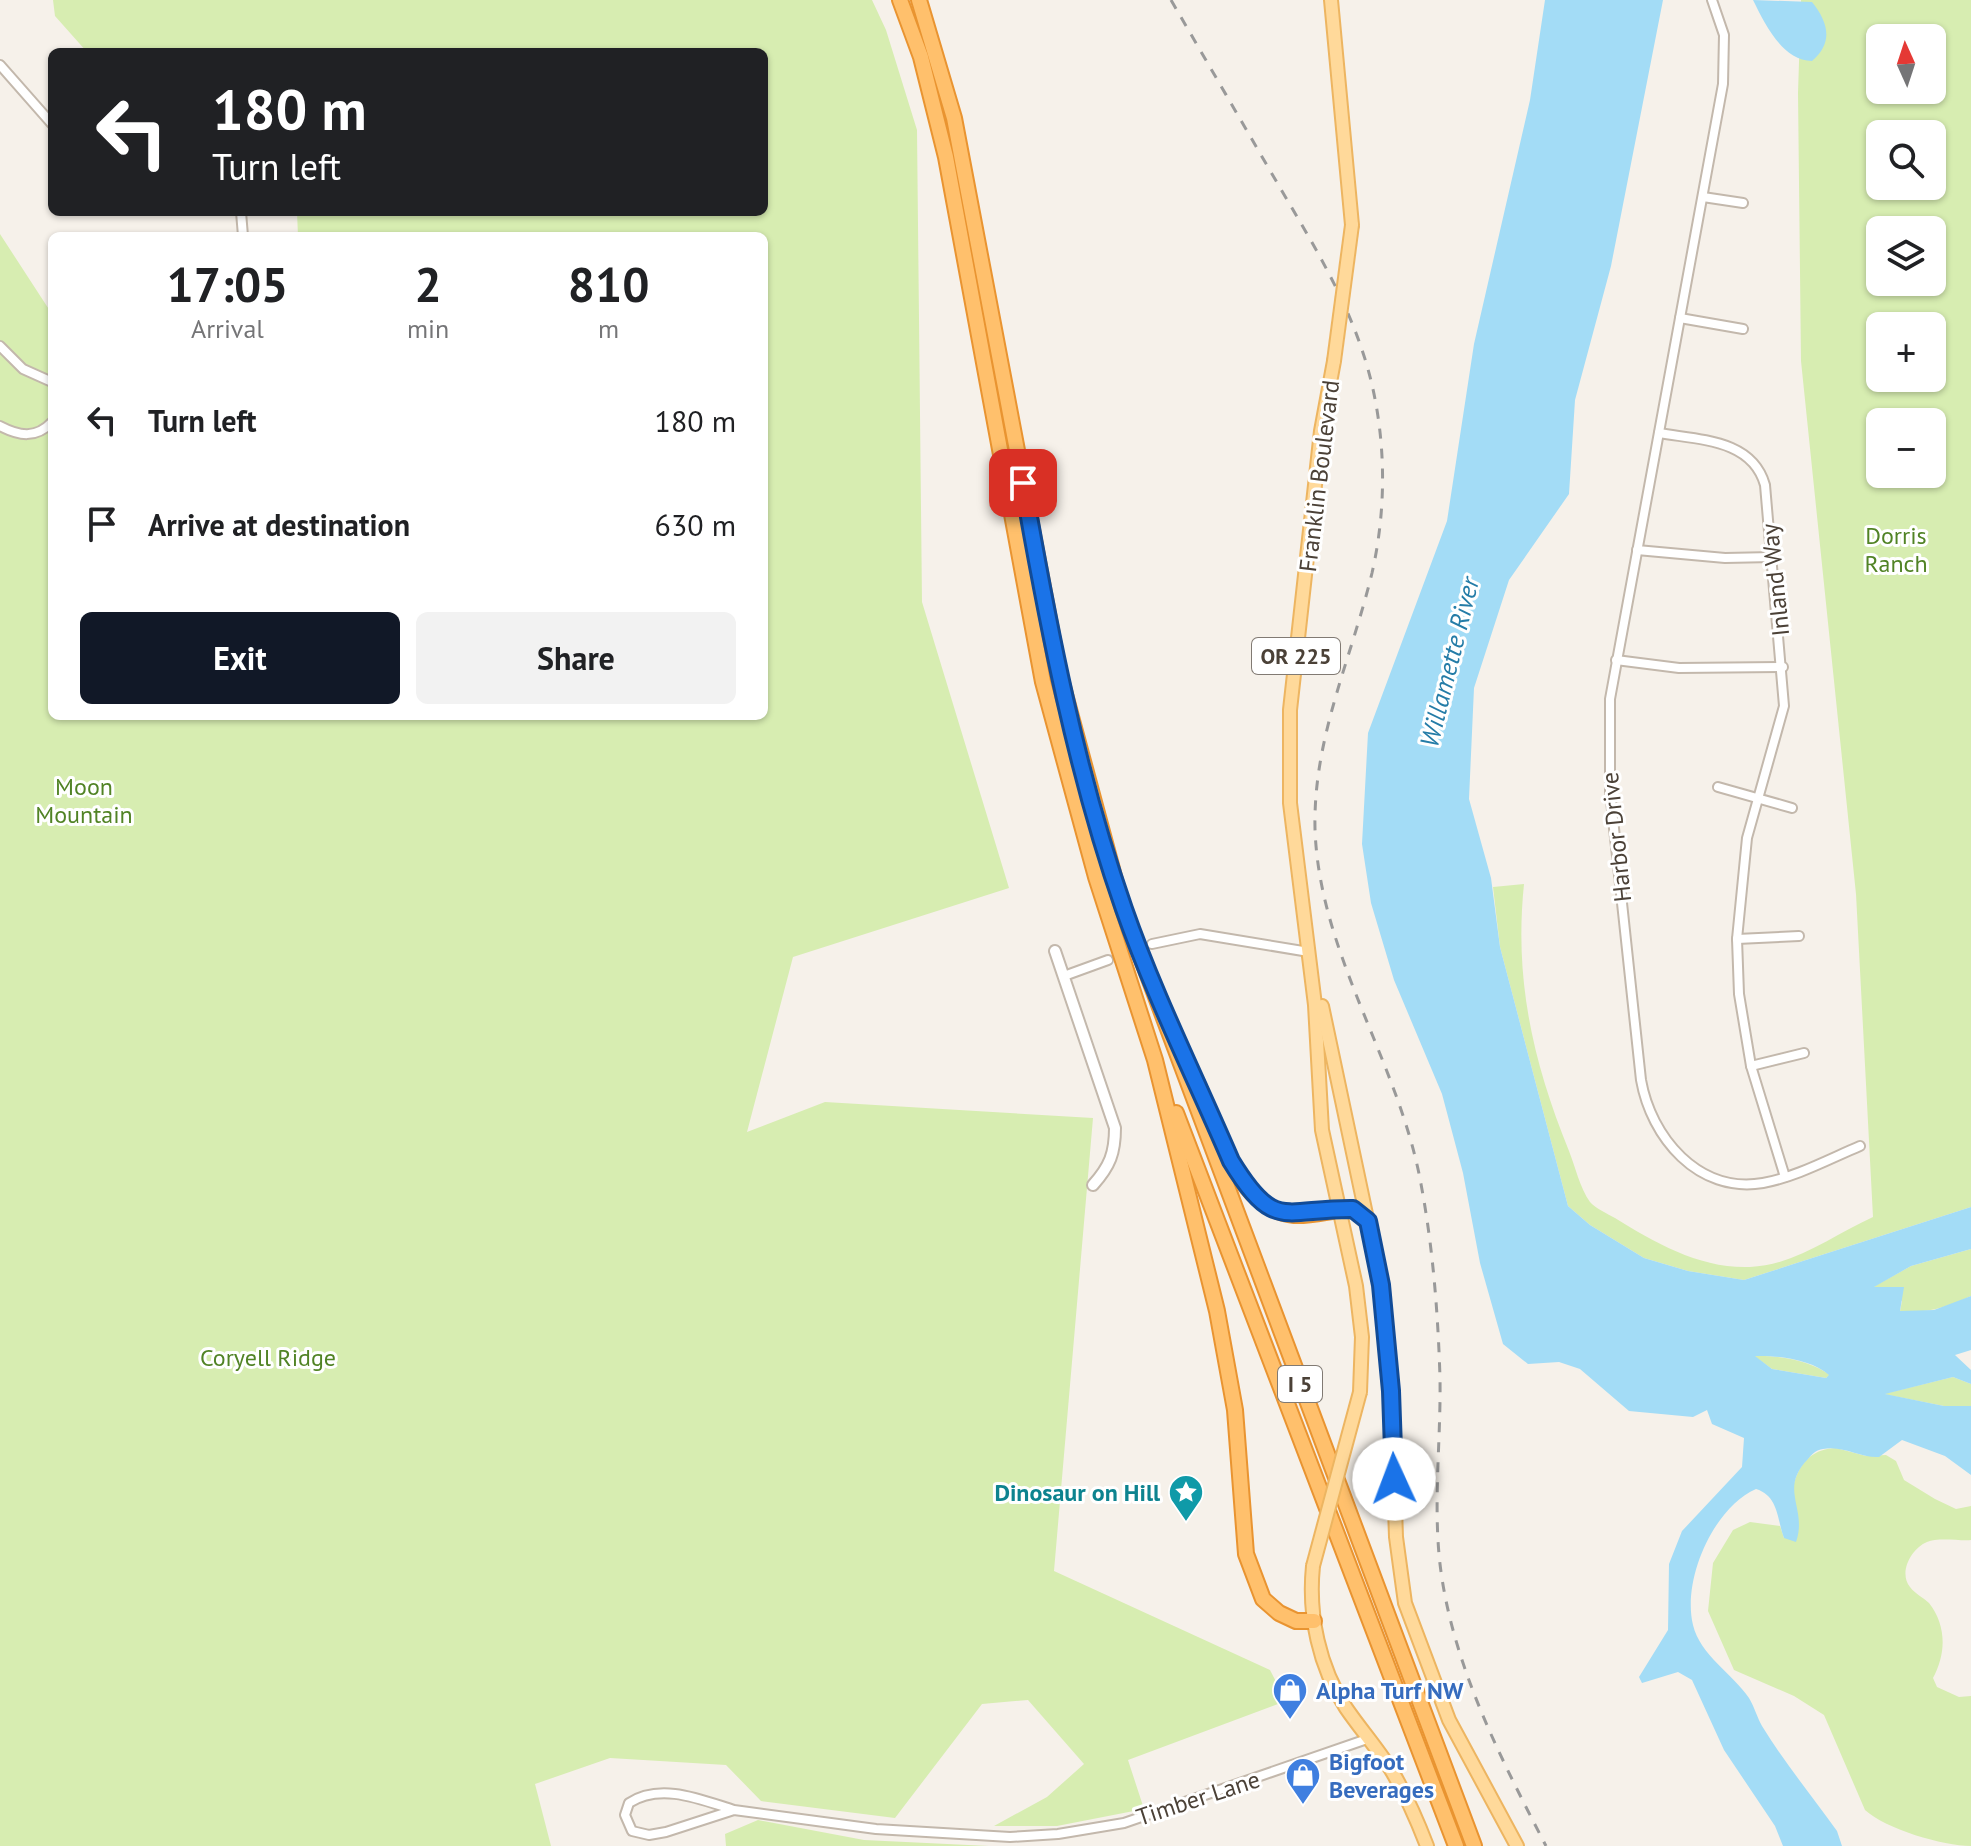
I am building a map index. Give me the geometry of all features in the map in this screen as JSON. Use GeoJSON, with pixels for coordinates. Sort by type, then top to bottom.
{"type":"FeatureCollection","features":[{"type":"Feature","properties":{"kind":"highway","name":"I 5"},"geometry":{"type":"LineString","coordinates":[[900,0],[921,57],[946,157],[1043,682],[1096,877],[1155,1060],[1456,1846]]}},
{"type":"Feature","properties":{"kind":"highway","name":"I 5"},"geometry":{"type":"LineString","coordinates":[[919,0],[942,70],[961,148],[1059,672],[1088,788],[1145,969],[1474,1846]]}},
{"type":"Feature","properties":{"kind":"highway"},"geometry":{"type":"LineString","coordinates":[[1145,969],[1231,1161],[1248,1188],[1268,1205],[1293,1215],[1338,1210]]}},
{"type":"Feature","properties":{"kind":"highway"},"geometry":{"type":"LineString","coordinates":[[1155,1060],[1217,1311],[1235,1410],[1246,1554],[1252,1577],[1263,1599],[1279,1613],[1296,1621],[1314,1621]]}},
{"type":"Feature","properties":{"kind":"main road","name":"Franklin Boulevard"},"geometry":{"type":"LineString","coordinates":[[1331,0],[1352,225],[1334,361],[1321,431],[1289,736],[1292,831],[1309,952],[1322,1130],[1338,1210]]}},
{"type":"Feature","properties":{"kind":"main road","name":"Franklin Boulevard"},"geometry":{"type":"LineString","coordinates":[[1309,952],[1381,1285],[1388,1361],[1396,1537],[1405,1603],[1449,1720],[1517,1846]]}},
{"type":"Feature","properties":{"kind":"main road"},"geometry":{"type":"LineString","coordinates":[[1338,1210],[1358,1210],[1368,1221]]}},
{"type":"Feature","properties":{"kind":"main road","name":"OR 225"},"geometry":{"type":"LineString","coordinates":[[1338,1210],[1356,1286],[1362,1337],[1360,1392],[1313,1566],[1310,1590],[1314,1621],[1319,1650],[1331,1681],[1411,1804],[1427,1846]]}},
{"type":"Feature","properties":{"kind":"street","name":"Harbor Drive"},"geometry":{"type":"LineString","coordinates":[[1712,0],[1724,35],[1726,57],[1703,197],[1616,660],[1608,749],[1645,1102],[1654,1125],[1686,1162],[1710,1175],[1734,1182],[1761,1184],[1860,1146]]}},
{"type":"Feature","properties":{"kind":"street"},"geometry":{"type":"LineString","coordinates":[[0,65],[48,119]]}},
{"type":"Feature","properties":{"kind":"street"},"geometry":{"type":"LineString","coordinates":[[1703,197],[1743,203]]}},
{"type":"Feature","properties":{"kind":"street"},"geometry":{"type":"LineString","coordinates":[[1680,318],[1743,329]]}},
{"type":"Feature","properties":{"kind":"street"},"geometry":{"type":"LineString","coordinates":[[0,346],[23,369],[48,380]]}},
{"type":"Feature","properties":{"kind":"street"},"geometry":{"type":"LineString","coordinates":[[0,426],[24,435],[43,431],[48,426]]}},
{"type":"Feature","properties":{"kind":"street","name":"Inland Way"},"geometry":{"type":"LineString","coordinates":[[1659,433],[1728,446],[1755,463],[1765,485],[1783,667],[1780,727],[1742,865],[1737,939],[1739,994],[1751,1066],[1785,1177]]}},
{"type":"Feature","properties":{"kind":"street"},"geometry":{"type":"LineString","coordinates":[[1637,550],[1725,558],[1773,557]]}},
{"type":"Feature","properties":{"kind":"street"},"geometry":{"type":"LineString","coordinates":[[1616,660],[1679,668],[1783,667]]}},
{"type":"Feature","properties":{"kind":"street"},"geometry":{"type":"LineString","coordinates":[[1718,787],[1792,808]]}},
{"type":"Feature","properties":{"kind":"street"},"geometry":{"type":"LineString","coordinates":[[1152,944],[1200,934],[1309,952]]}},
{"type":"Feature","properties":{"kind":"street"},"geometry":{"type":"LineString","coordinates":[[1737,939],[1799,936]]}},
{"type":"Feature","properties":{"kind":"street"},"geometry":{"type":"LineString","coordinates":[[1055,951],[1115,1128],[1115,1149],[1109,1167],[1093,1185]]}},
{"type":"Feature","properties":{"kind":"street"},"geometry":{"type":"LineString","coordinates":[[1064,976],[1108,960]]}},
{"type":"Feature","properties":{"kind":"street"},"geometry":{"type":"LineString","coordinates":[[1751,1066],[1804,1053]]}},
{"type":"Feature","properties":{"kind":"street","name":"Timber Lane"},"geometry":{"type":"LineString","coordinates":[[734,1810],[649,1835],[632,1831],[625,1815],[629,1803],[636,1798],[655,1794],[686,1795],[734,1810],[876,1829],[1010,1837],[1058,1834],[1124,1823],[1370,1738]]}},
{"type":"Feature","properties":{"kind":"green space"},"geometry":{"type":"Polygon","coordinates":[[[53,0],[872,0],[886,30],[917,130],[922,602],[1009,888],[793,957],[747,1132],[825,1102],[1093,1118],[1054,1571],[1270,1670],[1286,1701],[1128,1760],[1144,1809],[1057,1826],[994,1826],[1047,1797],[1084,1764],[1028,1700],[982,1704],[895,1818],[761,1801],[726,1765],[610,1758],[535,1784],[551,1846],[0,1846],[0,234],[48,308],[48,720],[768,720],[768,232],[298,232],[297,216],[768,216],[768,48],[83,48],[55,16],[53,0]]]}},
{"type":"Feature","properties":{"kind":"green space","name":"Dorris Ranch"},"geometry":{"type":"Polygon","coordinates":[[[1801,0],[1971,0],[1971,1207],[1744,1280],[1688,1271],[1644,1258],[1590,1225],[1568,1206],[1500,947],[1493,887],[1524,884],[1524,987],[1536,1053],[1556,1118],[1586,1196],[1592,1204],[1679,1253],[1714,1264],[1750,1267],[1799,1255],[1873,1217],[1856,894],[1801,361],[1798,93],[1801,0]]]}},
{"type":"Feature","properties":{"kind":"green space"},"geometry":{"type":"Polygon","coordinates":[[[1971,1249],[1971,1296],[1954,1303],[1937,1309],[1900,1311],[1902,1301],[1873,1287],[1911,1266],[1971,1249]]]}},
{"type":"Feature","properties":{"kind":"green space"},"geometry":{"type":"Polygon","coordinates":[[[1754,1356],[1794,1360],[1830,1375],[1826,1378],[1772,1369],[1754,1356]]]}},
{"type":"Feature","properties":{"kind":"green space"},"geometry":{"type":"Polygon","coordinates":[[[1953,1377],[1971,1384],[1971,1406],[1944,1406],[1883,1394],[1953,1377]]]}},
{"type":"Feature","properties":{"kind":"green space"},"geometry":{"type":"Polygon","coordinates":[[[1836,1448],[1866,1456],[1886,1455],[1896,1461],[1904,1480],[1935,1499],[1956,1509],[1971,1506],[1971,1540],[1943,1539],[1921,1545],[1908,1561],[1905,1574],[1910,1587],[1935,1612],[1942,1631],[1942,1650],[1933,1678],[1937,1687],[1959,1697],[1971,1696],[1971,1846],[1915,1835],[1886,1824],[1865,1810],[1824,1715],[1794,1696],[1734,1670],[1708,1611],[1713,1563],[1733,1530],[1750,1522],[1780,1526],[1784,1538],[1791,1494],[1801,1468],[1820,1451],[1836,1448]]]}},
{"type":"Feature","properties":{"kind":"green space"},"geometry":{"type":"Polygon","coordinates":[[[758,1820],[864,1840],[989,1846],[726,1846],[725,1834],[758,1820]]]}},
{"type":"Feature","properties":{"kind":"water","name":"Willamette River"},"geometry":{"type":"Polygon","coordinates":[[[1545,0],[1663,0],[1611,266],[1575,400],[1569,494],[1509,580],[1474,688],[1469,799],[1491,878],[1500,947],[1568,1206],[1590,1225],[1644,1258],[1688,1271],[1744,1280],[1971,1207],[1971,1249],[1911,1266],[1874,1287],[1904,1287],[1900,1311],[1934,1310],[1971,1296],[1971,1350],[1955,1355],[1971,1370],[1971,1384],[1953,1377],[1885,1394],[1944,1406],[1971,1406],[1971,1475],[1945,1456],[1902,1440],[1879,1457],[1830,1448],[1818,1450],[1799,1470],[1795,1480],[1799,1519],[1796,1542],[1784,1538],[1773,1503],[1764,1492],[1756,1489],[1740,1498],[1714,1529],[1704,1547],[1692,1587],[1693,1625],[1702,1646],[1749,1698],[1762,1726],[1837,1831],[1842,1846],[1783,1846],[1775,1826],[1724,1750],[1692,1680],[1678,1672],[1642,1683],[1639,1677],[1668,1630],[1669,1564],[1682,1531],[1742,1467],[1744,1438],[1712,1424],[1707,1410],[1693,1417],[1629,1411],[1580,1369],[1559,1362],[1528,1364],[1503,1344],[1480,1263],[1463,1173],[1442,1094],[1394,980],[1371,903],[1362,844],[1368,733],[1447,521],[1474,344],[1530,100],[1545,0]],[[1755,1356],[1772,1369],[1826,1378],[1829,1375],[1804,1362],[1755,1356]]]}},
{"type":"Feature","properties":{"kind":"water"},"geometry":{"type":"Polygon","coordinates":[[[1753,0],[1812,2],[1825,24],[1826,39],[1819,54],[1812,61],[1801,59],[1783,48],[1753,0]]]}},
{"type":"Feature","properties":{"kind":"railway"},"geometry":{"type":"LineString","coordinates":[[1171,0],[1336,288],[1359,342],[1375,399],[1382,464],[1380,530],[1372,573],[1320,763],[1315,829],[1320,875],[1344,964],[1396,1095],[1421,1184],[1432,1256],[1438,1329],[1437,1518],[1446,1601],[1455,1638],[1480,1709],[1546,1846]]}},
{"type":"Feature","properties":{"kind":"place","name":"Dinosaur on Hill"},"geometry":{"type":"Point","coordinates":[1186,1523]}},
{"type":"Feature","properties":{"kind":"place","name":"Alpha Turf NW"},"geometry":{"type":"Point","coordinates":[1290,1721]}},
{"type":"Feature","properties":{"kind":"place","name":"Bigfoot Beverages"},"geometry":{"type":"Point","coordinates":[1303,1806]}},
{"type":"Feature","properties":{"kind":"route"},"geometry":{"type":"LineString","coordinates":[[1023,483],[1059,672],[1122,906],[1145,969],[1231,1161],[1248,1188],[1276,1210],[1293,1215],[1348,1208],[1358,1210],[1368,1221],[1381,1285],[1391,1391],[1394,1479]]}},
{"type":"Feature","properties":{"kind":"park label","name":"Moon Mountain"},"geometry":{"type":"Point","coordinates":[84,800]}},
{"type":"Feature","properties":{"kind":"park label","name":"Coryell Ridge"},"geometry":{"type":"Point","coordinates":[268,1357]}}]}
